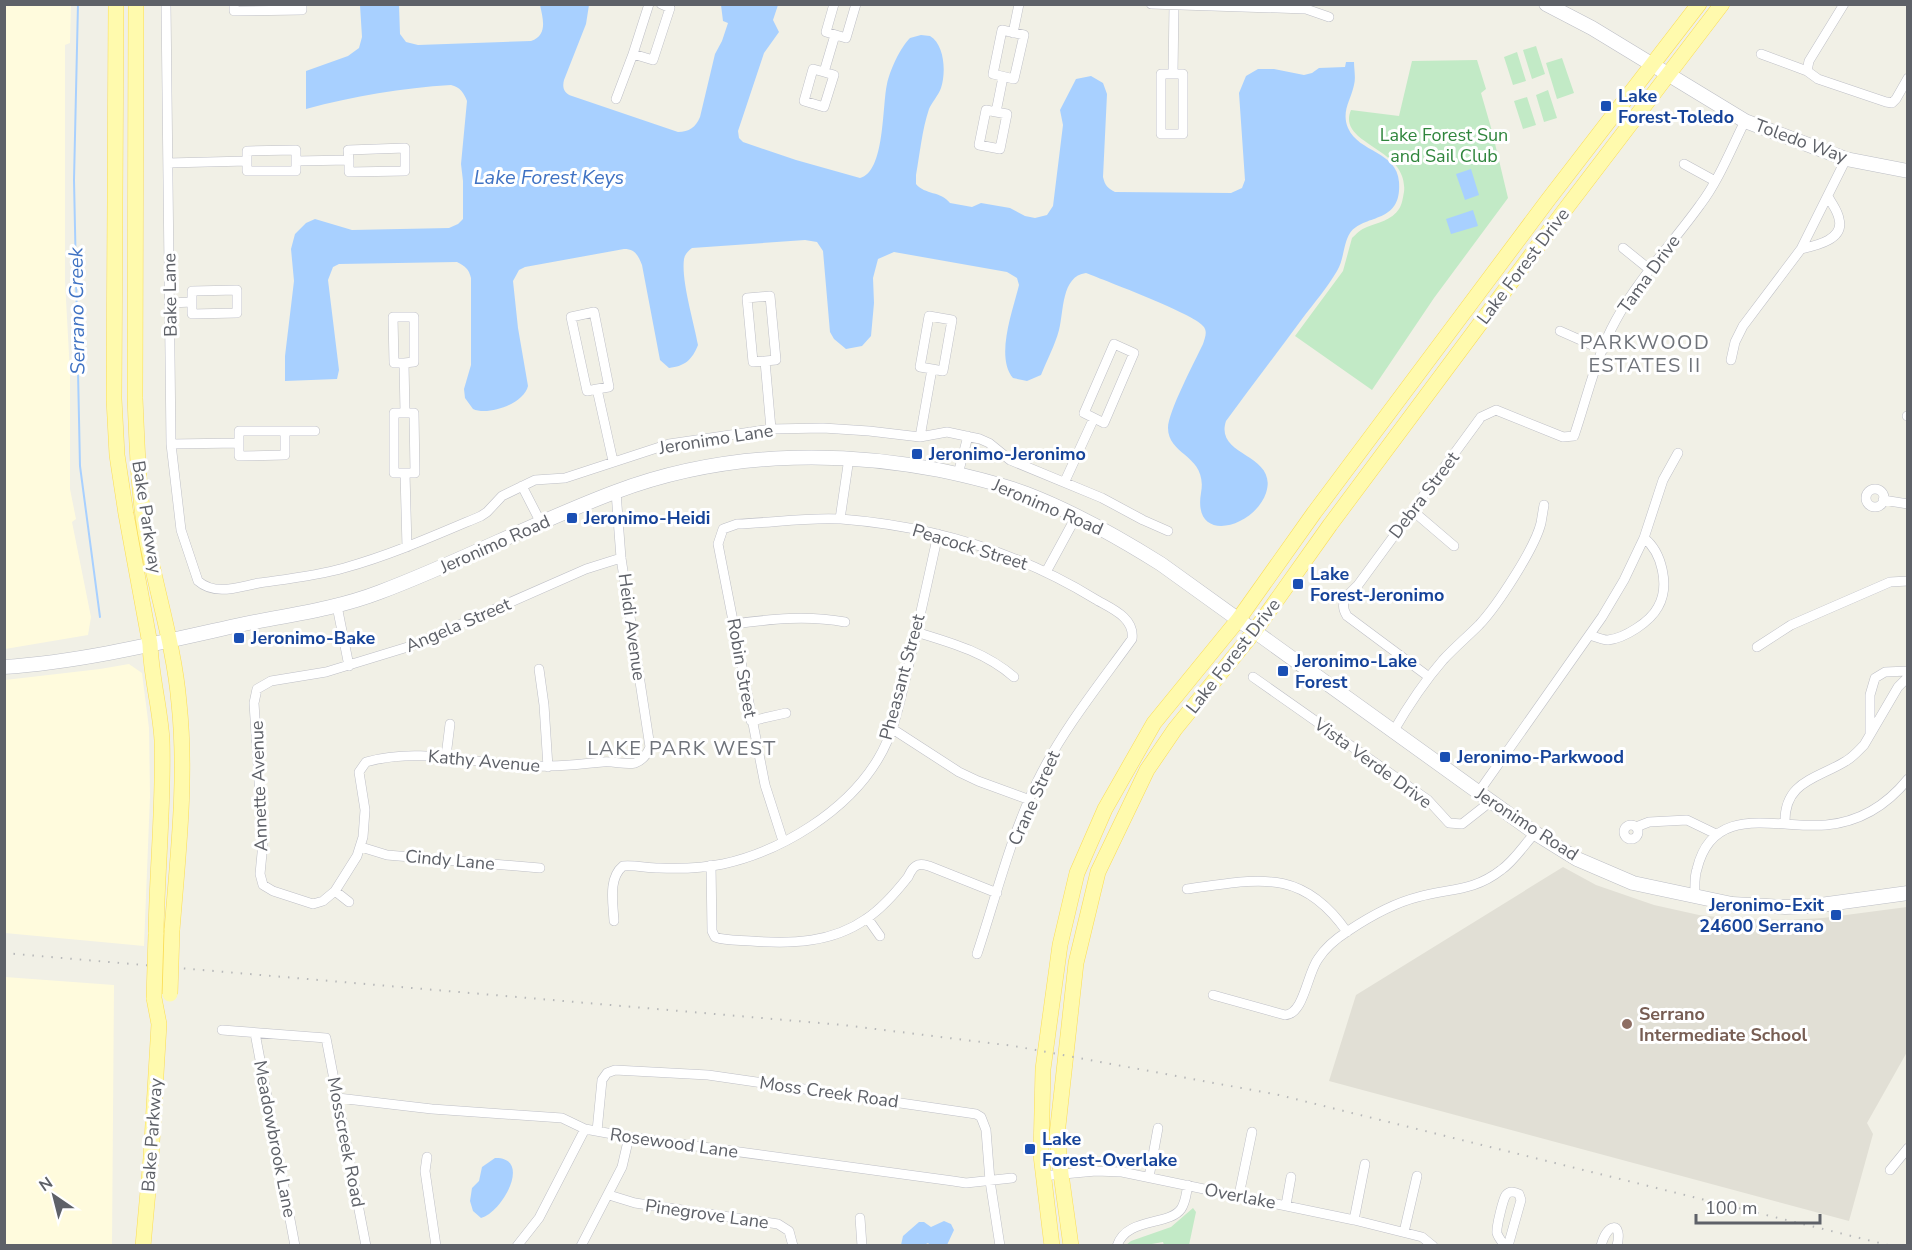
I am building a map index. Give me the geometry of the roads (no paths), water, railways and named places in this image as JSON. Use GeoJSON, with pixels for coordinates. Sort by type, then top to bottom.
{"type":"FeatureCollection","features":[{"type":"Feature","properties":{"kind":"main road","name":"Bake Parkway"},"geometry":{"type":"LineString","coordinates":[[116,4],[114,378],[117,455],[150,644],[162,740],[154,998],[159,1024],[152,1158],[143,1245]]}},
{"type":"Feature","properties":{"kind":"main road","name":"Bake Parkway"},"geometry":{"type":"LineString","coordinates":[[136,4],[135,398],[137,443],[145,529],[170,640],[182,740],[170,994],[159,1024]]}},
{"type":"Feature","properties":{"kind":"main road","name":"Toledo Way"},"geometry":{"type":"LineString","coordinates":[[1546,4],[1592,28],[1745,121],[1846,159],[1908,171]]}},
{"type":"Feature","properties":{"kind":"main road","name":"Lake Forest Drive"},"geometry":{"type":"LineString","coordinates":[[1052,1245],[1042,1176],[1043,1069],[1060,945],[1077,873],[1105,809],[1154,723],[1238,620],[1314,513],[1699,4]]}},
{"type":"Feature","properties":{"kind":"main road","name":"Lake Forest Drive"},"geometry":{"type":"LineString","coordinates":[[1071,1245],[1060,1174],[1057,1135],[1076,963],[1098,872],[1147,770],[1175,729],[1254,632],[1330,525],[1564,211],[1722,4]]}},
{"type":"Feature","properties":{"kind":"main road","name":"Jeronimo Road"},"geometry":{"type":"LineString","coordinates":[[4,667],[71,659],[338,606],[420,577],[616,492],[677,473],[725,464],[798,457],[849,458],[913,465],[985,480],[1027,494],[1077,515],[1161,564],[1490,802],[1577,859],[1633,883],[1732,904],[1785,907],[1830,904],[1908,893]]}},
{"type":"Feature","properties":{"kind":"street","name":"Bake Lane"},"geometry":{"type":"LineString","coordinates":[[166,4],[171,444],[181,530],[198,581]]}},
{"type":"Feature","properties":{"kind":"street"},"geometry":{"type":"LineString","coordinates":[[234,4],[234,11],[302,10],[302,4]]}},
{"type":"Feature","properties":{"kind":"street"},"geometry":{"type":"LineString","coordinates":[[616,99],[649,4]]}},
{"type":"Feature","properties":{"kind":"street"},"geometry":{"type":"LineString","coordinates":[[633,54],[653,60],[670,8],[661,4]]}},
{"type":"Feature","properties":{"kind":"street"},"geometry":{"type":"LineString","coordinates":[[834,4],[826,32],[846,38],[856,4]]}},
{"type":"Feature","properties":{"kind":"street"},"geometry":{"type":"LineString","coordinates":[[1013,33],[1019,4]]}},
{"type":"Feature","properties":{"kind":"street"},"geometry":{"type":"LineString","coordinates":[[1152,4],[1306,9],[1329,17]]}},
{"type":"Feature","properties":{"kind":"street"},"geometry":{"type":"LineString","coordinates":[[1173,74],[1174,4]]}},
{"type":"Feature","properties":{"kind":"street"},"geometry":{"type":"LineString","coordinates":[[1807,71],[1809,61],[1844,4]]}},
{"type":"Feature","properties":{"kind":"street"},"geometry":{"type":"LineString","coordinates":[[1002,30],[1013,33],[1024,35],[1014,79],[993,74],[1002,30]]}},
{"type":"Feature","properties":{"kind":"street"},"geometry":{"type":"LineString","coordinates":[[824,72],[836,35]]}},
{"type":"Feature","properties":{"kind":"street"},"geometry":{"type":"LineString","coordinates":[[1761,54],[1807,71],[1818,80],[1892,103],[1906,82]]}},
{"type":"Feature","properties":{"kind":"street"},"geometry":{"type":"LineString","coordinates":[[1161,74],[1173,74],[1184,74],[1183,134],[1161,134],[1161,74]]}},
{"type":"Feature","properties":{"kind":"street"},"geometry":{"type":"LineString","coordinates":[[996,112],[1004,77]]}},
{"type":"Feature","properties":{"kind":"street"},"geometry":{"type":"LineString","coordinates":[[986,110],[996,112],[1007,114],[1000,149],[979,145],[986,110]]}},
{"type":"Feature","properties":{"kind":"street","name":"Tama Drive"},"geometry":{"type":"LineString","coordinates":[[1488,412],[1496,410],[1504,412],[1563,437],[1574,436],[1615,321],[1649,269],[1702,203],[1745,121]]}},
{"type":"Feature","properties":{"kind":"street"},"geometry":{"type":"LineString","coordinates":[[405,148],[405,171],[349,172],[348,160],[348,150],[405,148]]}},
{"type":"Feature","properties":{"kind":"street"},"geometry":{"type":"LineString","coordinates":[[296,150],[296,171],[247,171],[247,161],[247,151],[296,150]]}},
{"type":"Feature","properties":{"kind":"street"},"geometry":{"type":"LineString","coordinates":[[1731,360],[1735,342],[1743,326],[1801,249],[1846,159]]}},
{"type":"Feature","properties":{"kind":"street"},"geometry":{"type":"LineString","coordinates":[[296,161],[348,160]]}},
{"type":"Feature","properties":{"kind":"street"},"geometry":{"type":"LineString","coordinates":[[168,163],[247,161]]}},
{"type":"Feature","properties":{"kind":"street"},"geometry":{"type":"LineString","coordinates":[[1684,164],[1715,181]]}},
{"type":"Feature","properties":{"kind":"street"},"geometry":{"type":"LineString","coordinates":[[1801,249],[1819,246],[1836,234],[1840,219],[1828,196]]}},
{"type":"Feature","properties":{"kind":"street"},"geometry":{"type":"LineString","coordinates":[[1623,248],[1649,269]]}},
{"type":"Feature","properties":{"kind":"street"},"geometry":{"type":"LineString","coordinates":[[237,290],[237,313],[192,314],[192,302],[192,291],[237,290]]}},
{"type":"Feature","properties":{"kind":"street"},"geometry":{"type":"LineString","coordinates":[[770,296],[776,360],[765,361],[753,362],[747,298],[770,296]]}},
{"type":"Feature","properties":{"kind":"street"},"geometry":{"type":"LineString","coordinates":[[170,303],[192,302]]}},
{"type":"Feature","properties":{"kind":"street"},"geometry":{"type":"LineString","coordinates":[[594,312],[609,387],[597,389],[587,391],[571,316],[594,312]]}},
{"type":"Feature","properties":{"kind":"street"},"geometry":{"type":"LineString","coordinates":[[414,316],[414,362],[404,363],[394,363],[393,317],[414,316]]}},
{"type":"Feature","properties":{"kind":"street"},"geometry":{"type":"LineString","coordinates":[[929,316],[952,320],[943,370],[932,369],[920,367],[929,316]]}},
{"type":"Feature","properties":{"kind":"street"},"geometry":{"type":"LineString","coordinates":[[1560,331],[1603,350]]}},
{"type":"Feature","properties":{"kind":"street"},"geometry":{"type":"LineString","coordinates":[[1114,344],[1134,353],[1104,423],[1094,418],[1083,413],[1114,344]]}},
{"type":"Feature","properties":{"kind":"street"},"geometry":{"type":"LineString","coordinates":[[765,361],[771,429]]}},
{"type":"Feature","properties":{"kind":"street"},"geometry":{"type":"LineString","coordinates":[[404,363],[405,413]]}},
{"type":"Feature","properties":{"kind":"street"},"geometry":{"type":"LineString","coordinates":[[920,437],[932,369]]}},
{"type":"Feature","properties":{"kind":"street"},"geometry":{"type":"LineString","coordinates":[[597,389],[613,461]]}},
{"type":"Feature","properties":{"kind":"street","name":"Debra Street"},"geometry":{"type":"LineString","coordinates":[[1429,677],[1347,616],[1342,608],[1342,602],[1358,585],[1481,417],[1488,412]]}},
{"type":"Feature","properties":{"kind":"street"},"geometry":{"type":"LineString","coordinates":[[394,413],[414,413],[415,473],[405,473],[394,473],[394,413]]}},
{"type":"Feature","properties":{"kind":"street"},"geometry":{"type":"LineString","coordinates":[[1065,481],[1094,418]]}},
{"type":"Feature","properties":{"kind":"street","name":"Jeronimo Lane"},"geometry":{"type":"LineString","coordinates":[[198,581],[210,589],[219,590],[344,568],[407,547],[481,516],[502,495],[539,479],[565,478],[669,444],[771,429],[823,428],[920,437],[947,432],[968,436],[989,443],[1010,460],[1065,481],[1168,531]]}},
{"type":"Feature","properties":{"kind":"street"},"geometry":{"type":"LineString","coordinates":[[285,431],[285,455],[239,456],[239,431],[285,431],[315,431]]}},
{"type":"Feature","properties":{"kind":"street"},"geometry":{"type":"LineString","coordinates":[[958,474],[968,436]]}},
{"type":"Feature","properties":{"kind":"street"},"geometry":{"type":"LineString","coordinates":[[171,444],[239,443]]}},
{"type":"Feature","properties":{"kind":"street"},"geometry":{"type":"LineString","coordinates":[[1478,793],[1590,635],[1624,580],[1644,538],[1664,480],[1678,453]]}},
{"type":"Feature","properties":{"kind":"street"},"geometry":{"type":"LineString","coordinates":[[840,519],[849,458]]}},
{"type":"Feature","properties":{"kind":"street"},"geometry":{"type":"LineString","coordinates":[[405,473],[407,547]]}},
{"type":"Feature","properties":{"kind":"street"},"geometry":{"type":"LineString","coordinates":[[522,486],[541,523]]}},
{"type":"Feature","properties":{"kind":"street","name":"Heidi Avenue"},"geometry":{"type":"LineString","coordinates":[[616,492],[621,558],[650,747],[643,760]]}},
{"type":"Feature","properties":{"kind":"street"},"geometry":{"type":"LineString","coordinates":[[1883,500],[1908,504]]}},
{"type":"Feature","properties":{"kind":"street"},"geometry":{"type":"LineString","coordinates":[[1393,732],[1411,700],[1429,677],[1480,624],[1504,592],[1535,539],[1544,505]]}},
{"type":"Feature","properties":{"kind":"street"},"geometry":{"type":"LineString","coordinates":[[1413,511],[1454,546]]}},
{"type":"Feature","properties":{"kind":"street"},"geometry":{"type":"LineString","coordinates":[[1046,572],[1077,515]]}},
{"type":"Feature","properties":{"kind":"street","name":"Peacock Street"},"geometry":{"type":"LineString","coordinates":[[723,529],[736,524],[840,519],[938,534],[980,546],[1046,572],[1119,613],[1131,625]]}},
{"type":"Feature","properties":{"kind":"street","name":"Robin Street"},"geometry":{"type":"LineString","coordinates":[[723,529],[718,544],[751,721],[769,802],[783,841]]}},
{"type":"Feature","properties":{"kind":"street","name":"Pheasant Street"},"geometry":{"type":"LineString","coordinates":[[614,921],[613,880],[617,871],[623,866],[686,868],[731,862],[783,841],[823,818],[848,795],[878,759],[891,728],[938,534]]}},
{"type":"Feature","properties":{"kind":"street"},"geometry":{"type":"LineString","coordinates":[[1590,635],[1604,640],[1619,636],[1634,629],[1651,616],[1658,607],[1663,577],[1657,553],[1644,538]]}},
{"type":"Feature","properties":{"kind":"street","name":"Angela Street"},"geometry":{"type":"LineString","coordinates":[[257,688],[271,681],[349,666],[411,646],[586,569],[621,558]]}},
{"type":"Feature","properties":{"kind":"street"},"geometry":{"type":"LineString","coordinates":[[1757,647],[1791,625],[1811,616],[1890,582],[1908,581]]}},
{"type":"Feature","properties":{"kind":"street"},"geometry":{"type":"LineString","coordinates":[[338,606],[349,666]]}},
{"type":"Feature","properties":{"kind":"street"},"geometry":{"type":"LineString","coordinates":[[734,624],[802,618],[822,618],[845,622]]}},
{"type":"Feature","properties":{"kind":"street","name":"Crane Street"},"geometry":{"type":"LineString","coordinates":[[977,954],[1012,845],[1037,781],[1077,712],[1132,639],[1131,625]]}},
{"type":"Feature","properties":{"kind":"street"},"geometry":{"type":"LineString","coordinates":[[916,632],[983,655],[1014,677]]}},
{"type":"Feature","properties":{"kind":"street"},"geometry":{"type":"LineString","coordinates":[[539,669],[548,767]]}},
{"type":"Feature","properties":{"kind":"street"},"geometry":{"type":"LineString","coordinates":[[1870,734],[1870,695],[1875,678],[1885,672],[1908,670]]}},
{"type":"Feature","properties":{"kind":"street","name":"Vista Verde Drive"},"geometry":{"type":"LineString","coordinates":[[1253,677],[1428,800],[1449,823],[1462,824],[1490,802]]}},
{"type":"Feature","properties":{"kind":"street"},"geometry":{"type":"LineString","coordinates":[[1785,823],[1785,811],[1791,794],[1799,786],[1849,760],[1864,745],[1898,687],[1908,677]]}},
{"type":"Feature","properties":{"kind":"street","name":"Annette Avenue"},"geometry":{"type":"LineString","coordinates":[[257,688],[254,703],[263,843],[260,874],[263,885],[273,891],[313,904],[323,901],[335,891]]}},
{"type":"Feature","properties":{"kind":"street"},"geometry":{"type":"LineString","coordinates":[[751,721],[786,713]]}},
{"type":"Feature","properties":{"kind":"street"},"geometry":{"type":"LineString","coordinates":[[446,756],[450,724]]}},
{"type":"Feature","properties":{"kind":"street"},"geometry":{"type":"LineString","coordinates":[[891,728],[959,772],[1030,800]]}},
{"type":"Feature","properties":{"kind":"street","name":"Kathy Avenue"},"geometry":{"type":"LineString","coordinates":[[361,847],[365,810],[359,772],[366,762],[418,756],[446,756],[512,765],[548,767],[609,761],[627,764],[643,760]]}},
{"type":"Feature","properties":{"kind":"street"},"geometry":{"type":"LineString","coordinates":[[1695,896],[1696,869],[1704,851],[1716,834],[1723,829],[1747,823],[1826,825],[1858,817],[1879,807],[1908,778]]}},
{"type":"Feature","properties":{"kind":"street"},"geometry":{"type":"LineString","coordinates":[[1636,827],[1650,822],[1687,820],[1716,834]]}},
{"type":"Feature","properties":{"kind":"street"},"geometry":{"type":"LineString","coordinates":[[1213,995],[1285,1015],[1296,1011],[1311,970],[1336,940],[1407,900],[1429,894],[1458,891],[1489,878],[1501,870],[1535,833]]}},
{"type":"Feature","properties":{"kind":"street"},"geometry":{"type":"LineString","coordinates":[[349,902],[335,891],[361,847]]}},
{"type":"Feature","properties":{"kind":"street","name":"Cindy Lane"},"geometry":{"type":"LineString","coordinates":[[361,847],[387,855],[540,868]]}},
{"type":"Feature","properties":{"kind":"street"},"geometry":{"type":"LineString","coordinates":[[711,865],[711,927],[715,937],[727,940],[800,942],[834,935],[868,919],[919,864],[997,893]]}},
{"type":"Feature","properties":{"kind":"street"},"geometry":{"type":"LineString","coordinates":[[1187,889],[1267,880],[1290,885],[1320,900],[1347,932]]}},
{"type":"Feature","properties":{"kind":"street"},"geometry":{"type":"LineString","coordinates":[[868,919],[880,936]]}},
{"type":"Feature","properties":{"kind":"street"},"geometry":{"type":"LineString","coordinates":[[222,1030],[255,1033]]}},
{"type":"Feature","properties":{"kind":"street","name":"Mosscreek Road"},"geometry":{"type":"LineString","coordinates":[[255,1033],[326,1038],[366,1245]]}},
{"type":"Feature","properties":{"kind":"street","name":"Meadowbrook Lane"},"geometry":{"type":"LineString","coordinates":[[255,1033],[295,1245]]}},
{"type":"Feature","properties":{"kind":"street","name":"Moss Creek Road"},"geometry":{"type":"LineString","coordinates":[[597,1131],[601,1084],[607,1073],[615,1070],[708,1074],[976,1114],[981,1117],[986,1130],[990,1180],[1000,1245]]}},
{"type":"Feature","properties":{"kind":"street","name":"Rosewood Lane"},"geometry":{"type":"LineString","coordinates":[[338,1098],[487,1114],[562,1118],[585,1129],[628,1137],[960,1182],[1012,1178]]}},
{"type":"Feature","properties":{"kind":"street"},"geometry":{"type":"LineString","coordinates":[[1149,1178],[1158,1128]]}},
{"type":"Feature","properties":{"kind":"street"},"geometry":{"type":"LineString","coordinates":[[517,1245],[539,1218],[585,1129]]}},
{"type":"Feature","properties":{"kind":"street"},"geometry":{"type":"LineString","coordinates":[[1239,1195],[1252,1132]]}},
{"type":"Feature","properties":{"kind":"street"},"geometry":{"type":"LineString","coordinates":[[581,1245],[622,1167],[628,1137]]}},
{"type":"Feature","properties":{"kind":"street"},"geometry":{"type":"LineString","coordinates":[[1890,1170],[1908,1148]]}},
{"type":"Feature","properties":{"kind":"street"},"geometry":{"type":"LineString","coordinates":[[427,1157],[425,1171],[436,1245]]}},
{"type":"Feature","properties":{"kind":"street"},"geometry":{"type":"LineString","coordinates":[[1354,1220],[1365,1164]]}},
{"type":"Feature","properties":{"kind":"street","name":"Overlake"},"geometry":{"type":"LineString","coordinates":[[1042,1176],[1110,1171],[1286,1204],[1422,1237],[1433,1245]]}},
{"type":"Feature","properties":{"kind":"street"},"geometry":{"type":"LineString","coordinates":[[1404,1232],[1417,1176]]}},
{"type":"Feature","properties":{"kind":"street"},"geometry":{"type":"LineString","coordinates":[[1286,1204],[1291,1177]]}},
{"type":"Feature","properties":{"kind":"street"},"geometry":{"type":"LineString","coordinates":[[1117,1245],[1122,1236],[1132,1228],[1178,1212],[1185,1202],[1188,1185]]}},
{"type":"Feature","properties":{"kind":"street"},"geometry":{"type":"LineString","coordinates":[[1509,1192],[1514,1192],[1519,1194],[1521,1200],[1506,1245],[1498,1236],[1497,1230],[1505,1197],[1509,1192]]}},
{"type":"Feature","properties":{"kind":"street","name":"Pinegrove Lane"},"geometry":{"type":"LineString","coordinates":[[609,1195],[635,1203],[778,1224],[789,1232],[793,1245]]}},
{"type":"Feature","properties":{"kind":"street"},"geometry":{"type":"LineString","coordinates":[[861,1218],[862,1245]]}},
{"type":"Feature","properties":{"kind":"street"},"geometry":{"type":"LineString","coordinates":[[1600,1245],[1604,1233],[1608,1228],[1613,1227],[1620,1235],[1617,1245]]}},
{"type":"Feature","properties":{"kind":"water","name":"Lake Forest Keys"},"geometry":{"type":"Polygon","coordinates":[[[360,5],[399,5],[400,34],[406,42],[418,45],[531,41],[542,31],[540,5],[589,5],[586,24],[564,80],[565,92],[678,132],[692,128],[700,117],[715,54],[728,23],[723,21],[721,5],[778,5],[773,20],[779,32],[764,53],[738,131],[739,138],[743,142],[796,160],[860,178],[868,173],[874,164],[878,151],[890,72],[910,38],[921,35],[930,36],[939,46],[944,75],[941,88],[930,106],[927,117],[916,184],[950,203],[972,207],[981,203],[1010,208],[1025,216],[1035,218],[1047,215],[1053,206],[1063,125],[1060,110],[1076,79],[1091,76],[1103,83],[1107,94],[1103,177],[1110,189],[1115,192],[1231,193],[1242,188],[1245,180],[1239,93],[1246,76],[1258,69],[1274,69],[1304,75],[1319,68],[1345,67],[1346,62],[1354,62],[1355,82],[1346,111],[1346,122],[1353,136],[1360,143],[1392,164],[1399,182],[1398,196],[1389,212],[1356,227],[1350,233],[1339,267],[1333,277],[1226,421],[1225,433],[1229,442],[1256,462],[1264,470],[1268,480],[1266,493],[1250,515],[1226,526],[1214,525],[1206,520],[1201,509],[1202,480],[1199,471],[1194,463],[1174,445],[1168,428],[1177,399],[1203,344],[1206,335],[1205,328],[1167,306],[1086,273],[1072,281],[1068,288],[1057,336],[1041,375],[1027,381],[1013,378],[1008,369],[1005,346],[1019,285],[1017,278],[1007,272],[894,252],[878,259],[873,278],[874,303],[871,336],[862,346],[846,349],[834,339],[830,332],[823,251],[817,242],[805,240],[692,248],[685,256],[684,268],[686,290],[698,345],[687,361],[669,368],[660,360],[642,265],[633,251],[624,249],[525,267],[519,270],[513,281],[528,386],[520,398],[513,403],[496,410],[480,411],[473,409],[465,398],[464,389],[471,365],[471,278],[466,268],[457,262],[339,264],[333,267],[328,280],[339,370],[337,379],[285,381],[285,356],[294,281],[291,249],[295,234],[306,223],[315,219],[352,230],[449,228],[463,219],[461,164],[467,101],[459,89],[451,85],[396,90],[306,109],[306,71],[348,56],[359,48],[362,37],[360,5]]]}},
{"type":"Feature","properties":{"kind":"water"},"geometry":{"type":"Polygon","coordinates":[[[1471,169],[1479,195],[1465,200],[1456,174],[1471,169]]]}},
{"type":"Feature","properties":{"kind":"water"},"geometry":{"type":"Polygon","coordinates":[[[1473,210],[1478,226],[1451,234],[1446,219],[1473,210]]]}},
{"type":"Feature","properties":{"kind":"water"},"geometry":{"type":"Polygon","coordinates":[[[495,1158],[506,1160],[512,1166],[513,1175],[505,1197],[489,1214],[481,1218],[473,1211],[470,1201],[472,1188],[479,1181],[482,1167],[495,1158]]]}},
{"type":"Feature","properties":{"kind":"water"},"geometry":{"type":"Polygon","coordinates":[[[944,1221],[951,1224],[954,1230],[947,1245],[928,1243],[901,1245],[903,1236],[919,1222],[924,1222],[931,1227],[944,1221]]]}},
{"type":"Feature","properties":{"kind":"waterway","name":"Serrano Creek"},"geometry":{"type":"LineString","coordinates":[[78,4],[74,180],[80,466],[100,617]]}},
{"type":"Feature","properties":{"kind":"railway"},"geometry":{"type":"LineString","coordinates":[[4,953],[843,1025],[1014,1046],[1279,1095],[1892,1246]]}},
{"type":"Feature","properties":{"kind":"place","name":"Lake Forest-Toledo"},"geometry":{"type":"Point","coordinates":[1606,106]}},
{"type":"Feature","properties":{"kind":"place","name":"Jeronimo-Jeronimo"},"geometry":{"type":"Point","coordinates":[917,454]}},
{"type":"Feature","properties":{"kind":"place","name":"Jeronimo-Heidi"},"geometry":{"type":"Point","coordinates":[572,518]}},
{"type":"Feature","properties":{"kind":"place","name":"Lake Forest-Jeronimo"},"geometry":{"type":"Point","coordinates":[1298,584]}},
{"type":"Feature","properties":{"kind":"place","name":"Jeronimo-Bake"},"geometry":{"type":"Point","coordinates":[239,638]}},
{"type":"Feature","properties":{"kind":"place","name":"Jeronimo-Lake Forest"},"geometry":{"type":"Point","coordinates":[1283,671]}},
{"type":"Feature","properties":{"kind":"place","name":"Jeronimo-Parkwood"},"geometry":{"type":"Point","coordinates":[1445,757]}},
{"type":"Feature","properties":{"kind":"place","name":"Jeronimo-Exit 24600 Serrano"},"geometry":{"type":"Point","coordinates":[1836,915]}},
{"type":"Feature","properties":{"kind":"place","name":"Serrano Intermediate School"},"geometry":{"type":"Point","coordinates":[1627,1024]}},
{"type":"Feature","properties":{"kind":"place","name":"Lake Forest-Overlake"},"geometry":{"type":"Point","coordinates":[1030,1149]}},
{"type":"Feature","properties":{"kind":"district","name":"PARKWOOD ESTATES II"},"geometry":{"type":"Point","coordinates":[1645,354]}},
{"type":"Feature","properties":{"kind":"district","name":"LAKE PARK WEST"},"geometry":{"type":"Point","coordinates":[682,748]}},
{"type":"Feature","properties":{"kind":"park label","name":"Lake Forest Sun and Sail Club"},"geometry":{"type":"Point","coordinates":[1444,145]}}]}
